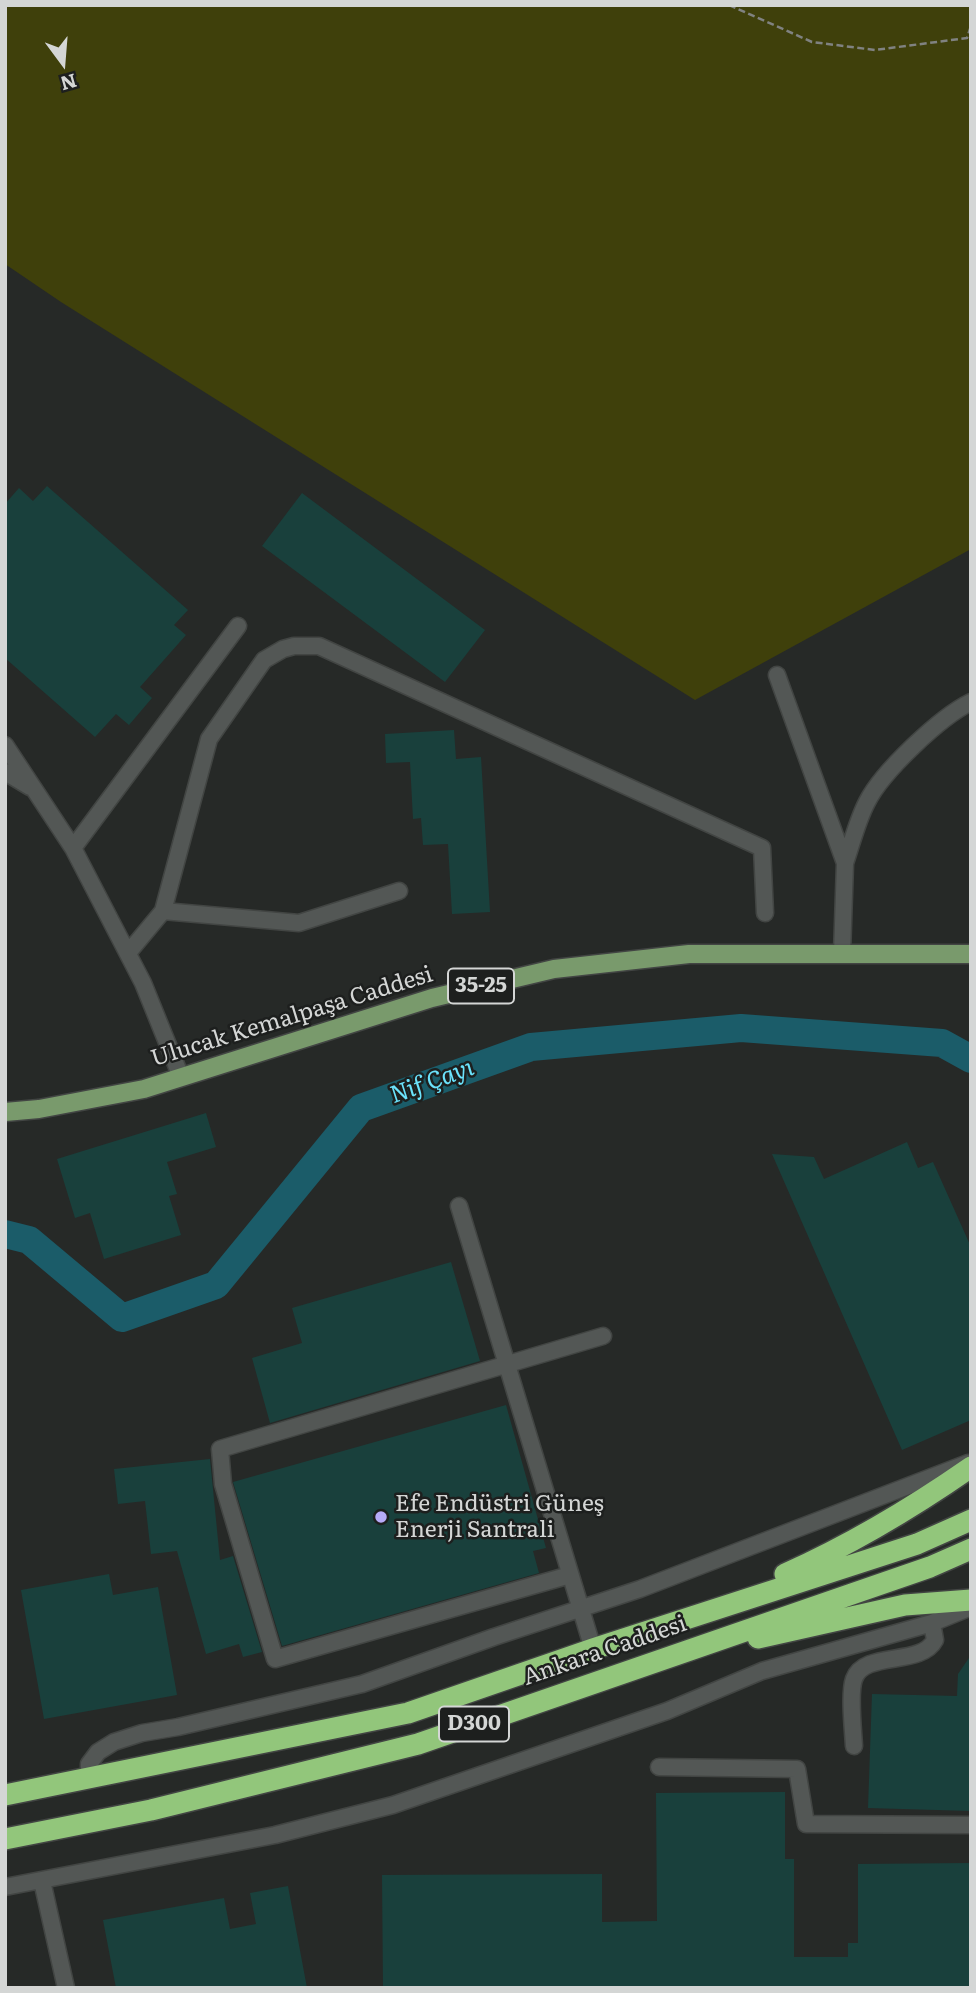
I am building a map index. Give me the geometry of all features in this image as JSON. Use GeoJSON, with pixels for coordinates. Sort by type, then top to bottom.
{"type":"FeatureCollection","features":[{"type":"Feature","properties":{"kind":"highway"},"geometry":{"type":"LineString","coordinates":[[677,1622],[813,1562],[922,1501],[971,1464]]}},
{"type":"Feature","properties":{"kind":"highway","name":"Ankara Caddesi"},"geometry":{"type":"LineString","coordinates":[[5,1796],[408,1713],[917,1544],[971,1520]]}},
{"type":"Feature","properties":{"kind":"highway","name":"Ankara Caddesi"},"geometry":{"type":"LineString","coordinates":[[5,1839],[151,1811],[418,1744],[930,1567],[971,1549]]}},
{"type":"Feature","properties":{"kind":"highway"},"geometry":{"type":"LineString","coordinates":[[657,1660],[905,1605],[971,1600]]}},
{"type":"Feature","properties":{"kind":"main road","name":"Ulucak Kemalpaşa Caddesi"},"geometry":{"type":"LineString","coordinates":[[5,1112],[39,1109],[144,1089],[432,998],[554,969],[689,954],[971,954]]}},
{"type":"Feature","properties":{"kind":"lane"},"geometry":{"type":"LineString","coordinates":[[73,848],[238,626]]}},
{"type":"Feature","properties":{"kind":"lane"},"geometry":{"type":"LineString","coordinates":[[128,953],[163,911],[209,738],[264,660],[283,649],[307,645],[319,646],[762,848],[765,913]]}},
{"type":"Feature","properties":{"kind":"lane"},"geometry":{"type":"LineString","coordinates":[[777,675],[845,863]]}},
{"type":"Feature","properties":{"kind":"lane"},"geometry":{"type":"LineString","coordinates":[[842,954],[845,863],[867,801],[885,777],[925,735],[971,702]]}},
{"type":"Feature","properties":{"kind":"lane"},"geometry":{"type":"LineString","coordinates":[[5,745],[73,848],[144,983],[181,1077]]}},
{"type":"Feature","properties":{"kind":"lane"},"geometry":{"type":"LineString","coordinates":[[5,772],[35,790]]}},
{"type":"Feature","properties":{"kind":"lane"},"geometry":{"type":"LineString","coordinates":[[163,911],[299,923],[400,891]]}},
{"type":"Feature","properties":{"kind":"lane"},"geometry":{"type":"LineString","coordinates":[[459,1206],[593,1650]]}},
{"type":"Feature","properties":{"kind":"lane"},"geometry":{"type":"LineString","coordinates":[[570,1575],[275,1659],[223,1484],[220,1449],[603,1336]]}},
{"type":"Feature","properties":{"kind":"lane"},"geometry":{"type":"LineString","coordinates":[[89,1778],[89,1764],[99,1752],[114,1742],[142,1733],[362,1684],[640,1589],[971,1464]]}},
{"type":"Feature","properties":{"kind":"lane"},"geometry":{"type":"LineString","coordinates":[[5,1887],[275,1835],[393,1805],[667,1711],[762,1671],[932,1623],[971,1607]]}},
{"type":"Feature","properties":{"kind":"lane"},"geometry":{"type":"LineString","coordinates":[[854,1746],[852,1687],[858,1672],[867,1665],[928,1650],[935,1640],[932,1623]]}},
{"type":"Feature","properties":{"kind":"lane"},"geometry":{"type":"LineString","coordinates":[[659,1766],[797,1769],[806,1824],[971,1825]]}},
{"type":"Feature","properties":{"kind":"lane"},"geometry":{"type":"LineString","coordinates":[[42,1881],[66,1988]]}},
{"type":"Feature","properties":{"kind":"path"},"geometry":{"type":"LineString","coordinates":[[729,5],[812,42],[875,50],[967,38],[971,26]]}},
{"type":"Feature","properties":{"kind":"shaded area"},"geometry":{"type":"Polygon","coordinates":[[[5,5],[971,5],[971,549],[695,700],[61,302],[5,264],[5,5]]]}},
{"type":"Feature","properties":{"kind":"building"},"geometry":{"type":"Polygon","coordinates":[[[47,486],[188,610],[174,625],[186,635],[140,687],[152,698],[129,725],[116,714],[95,737],[5,658],[5,504],[19,488],[33,501],[47,486]]]}},
{"type":"Feature","properties":{"kind":"building"},"geometry":{"type":"Polygon","coordinates":[[[302,493],[485,630],[445,682],[262,546],[302,493]]]}},
{"type":"Feature","properties":{"kind":"building"},"geometry":{"type":"Polygon","coordinates":[[[454,730],[456,759],[481,757],[490,912],[452,914],[448,844],[423,845],[421,818],[413,819],[410,762],[386,763],[385,734],[454,730]]]}},
{"type":"Feature","properties":{"kind":"building"},"geometry":{"type":"Polygon","coordinates":[[[206,1113],[216,1147],[167,1162],[177,1194],[169,1196],[181,1235],[104,1259],[90,1213],[75,1218],[57,1159],[206,1113]]]}},
{"type":"Feature","properties":{"kind":"building"},"geometry":{"type":"Polygon","coordinates":[[[907,1142],[918,1168],[933,1162],[971,1247],[971,1420],[902,1450],[772,1154],[814,1157],[824,1179],[907,1142]]]}},
{"type":"Feature","properties":{"kind":"building"},"geometry":{"type":"Polygon","coordinates":[[[451,1262],[480,1361],[270,1423],[252,1358],[302,1343],[292,1308],[451,1262]]]}},
{"type":"Feature","properties":{"kind":"building","name":"Efe Endüstri Güneş Enerji Santrali"},"geometry":{"type":"Polygon","coordinates":[[[506,1405],[546,1548],[533,1551],[539,1573],[282,1646],[233,1482],[506,1405]]]}},
{"type":"Feature","properties":{"kind":"building"},"geometry":{"type":"Polygon","coordinates":[[[210,1459],[220,1560],[233,1556],[262,1652],[243,1657],[239,1644],[206,1654],[177,1551],[151,1554],[145,1501],[118,1504],[114,1469],[210,1459]]]}},
{"type":"Feature","properties":{"kind":"building"},"geometry":{"type":"Polygon","coordinates":[[[109,1574],[113,1595],[158,1587],[177,1695],[44,1719],[21,1590],[109,1574]]]}},
{"type":"Feature","properties":{"kind":"building"},"geometry":{"type":"Polygon","coordinates":[[[971,1655],[971,1811],[868,1808],[872,1694],[957,1696],[958,1674],[971,1655]]]}},
{"type":"Feature","properties":{"kind":"building"},"geometry":{"type":"Polygon","coordinates":[[[785,1792],[785,1859],[794,1859],[794,1957],[848,1957],[848,1943],[858,1943],[858,1864],[971,1863],[971,1988],[383,1988],[382,1875],[602,1874],[602,1922],[657,1921],[656,1793],[785,1792]]]}},
{"type":"Feature","properties":{"kind":"building"},"geometry":{"type":"Polygon","coordinates":[[[288,1886],[307,1988],[116,1988],[103,1920],[224,1898],[230,1929],[256,1924],[250,1893],[288,1886]]]}},
{"type":"Feature","properties":{"kind":"waterway","name":"Nif Çayı"},"geometry":{"type":"LineString","coordinates":[[5,1234],[29,1240],[122,1318],[216,1285],[361,1108],[531,1047],[741,1028],[942,1043],[971,1059]]}},
{"type":"Feature","properties":{"kind":"place","name":"Efe Endüstri Güneş Enerji Santrali"},"geometry":{"type":"Point","coordinates":[381,1517]}}]}
